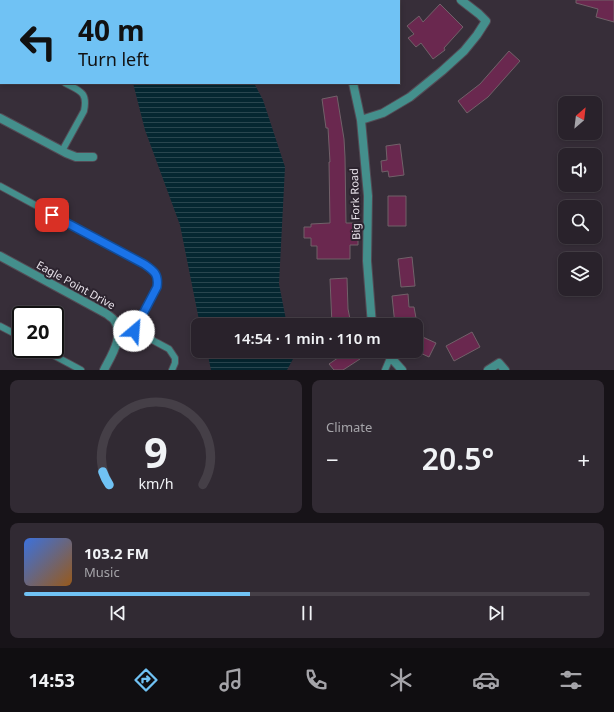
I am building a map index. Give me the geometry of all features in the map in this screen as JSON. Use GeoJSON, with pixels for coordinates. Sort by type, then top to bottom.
{"type":"FeatureCollection","features":[{"type":"Feature","properties":{"kind":"street"},"geometry":{"type":"LineString","coordinates":[[361,120],[383,113],[410,97],[442,71],[477,35],[486,21],[461,0]]}},
{"type":"Feature","properties":{"kind":"street","name":"Big Fork Road"},"geometry":{"type":"LineString","coordinates":[[353,84],[361,120],[368,196],[367,261],[371,318]]}},
{"type":"Feature","properties":{"kind":"street"},"geometry":{"type":"LineString","coordinates":[[0,118],[76,157],[93,157]]}},
{"type":"Feature","properties":{"kind":"street","name":"Eagle Point Drive"},"geometry":{"type":"LineString","coordinates":[[0,256],[107,314],[114,320],[117,327],[118,337],[116,347],[104,370]]}},
{"type":"Feature","properties":{"kind":"street"},"geometry":{"type":"LineString","coordinates":[[390,358],[402,370]]}},
{"type":"Feature","properties":{"kind":"street"},"geometry":{"type":"LineString","coordinates":[[488,370],[499,363],[505,370]]}},
{"type":"Feature","properties":{"kind":"lane"},"geometry":{"type":"LineString","coordinates":[[62,151],[84,112],[85,105],[85,97],[82,92],[67,84]]}},
{"type":"Feature","properties":{"kind":"lane"},"geometry":{"type":"LineString","coordinates":[[0,186],[151,269],[156,275],[158,281],[157,287],[134,331]]}},
{"type":"Feature","properties":{"kind":"lane"},"geometry":{"type":"LineString","coordinates":[[0,326],[12,333]]}},
{"type":"Feature","properties":{"kind":"lane"},"geometry":{"type":"LineString","coordinates":[[117,327],[128,327],[169,349],[175,358],[175,363],[172,370]]}},
{"type":"Feature","properties":{"kind":"lane"},"geometry":{"type":"LineString","coordinates":[[59,358],[81,370]]}},
{"type":"Feature","properties":{"kind":"lane"},"geometry":{"type":"LineString","coordinates":[[385,370],[390,358]]}},
{"type":"Feature","properties":{"kind":"water"},"geometry":{"type":"Polygon","coordinates":[[[133,84],[255,84],[263,100],[285,167],[279,284],[286,318],[199,318],[180,225],[145,130],[133,84]]]}},
{"type":"Feature","properties":{"kind":"water"},"geometry":{"type":"Polygon","coordinates":[[[208,358],[293,358],[287,370],[211,370],[208,358]]]}},
{"type":"Feature","properties":{"kind":"building"},"geometry":{"type":"Polygon","coordinates":[[[576,0],[614,0],[614,22],[596,17],[598,9],[576,3],[576,0]]]}},
{"type":"Feature","properties":{"kind":"building"},"geometry":{"type":"Polygon","coordinates":[[[440,4],[463,27],[444,48],[445,50],[433,59],[421,43],[416,47],[408,38],[414,34],[407,26],[419,16],[423,22],[440,4]]]}},
{"type":"Feature","properties":{"kind":"building"},"geometry":{"type":"Polygon","coordinates":[[[509,51],[520,61],[488,97],[467,113],[458,101],[480,84],[509,51]]]}},
{"type":"Feature","properties":{"kind":"building"},"geometry":{"type":"Polygon","coordinates":[[[337,96],[344,139],[346,223],[358,223],[358,245],[350,245],[350,259],[317,259],[317,246],[311,246],[311,238],[304,238],[304,227],[311,227],[311,224],[330,223],[330,162],[328,128],[326,128],[322,99],[337,96]]]}},
{"type":"Feature","properties":{"kind":"building"},"geometry":{"type":"Polygon","coordinates":[[[400,144],[404,175],[389,177],[388,171],[382,172],[381,161],[387,160],[386,146],[400,144]]]}},
{"type":"Feature","properties":{"kind":"building"},"geometry":{"type":"Polygon","coordinates":[[[388,196],[406,196],[406,226],[388,226],[388,196]]]}},
{"type":"Feature","properties":{"kind":"building"},"geometry":{"type":"Polygon","coordinates":[[[412,257],[415,286],[401,287],[398,259],[412,257]]]}},
{"type":"Feature","properties":{"kind":"building"},"geometry":{"type":"Polygon","coordinates":[[[347,278],[350,318],[332,318],[330,279],[347,278]]]}},
{"type":"Feature","properties":{"kind":"building"},"geometry":{"type":"Polygon","coordinates":[[[408,294],[409,307],[414,307],[416,318],[394,318],[392,296],[408,294]]]}},
{"type":"Feature","properties":{"kind":"building"},"geometry":{"type":"Polygon","coordinates":[[[472,332],[480,347],[454,361],[446,346],[472,332]]]}},
{"type":"Feature","properties":{"kind":"building"},"geometry":{"type":"Polygon","coordinates":[[[423,337],[436,343],[429,357],[423,354],[423,337]]]}},
{"type":"Feature","properties":{"kind":"building"},"geometry":{"type":"Polygon","coordinates":[[[338,358],[360,359],[343,370],[334,370],[329,364],[338,358]]]}},
{"type":"Feature","properties":{"kind":"route"},"geometry":{"type":"LineString","coordinates":[[52,215],[144,264],[156,275],[158,281],[157,287],[134,331]]}}]}
